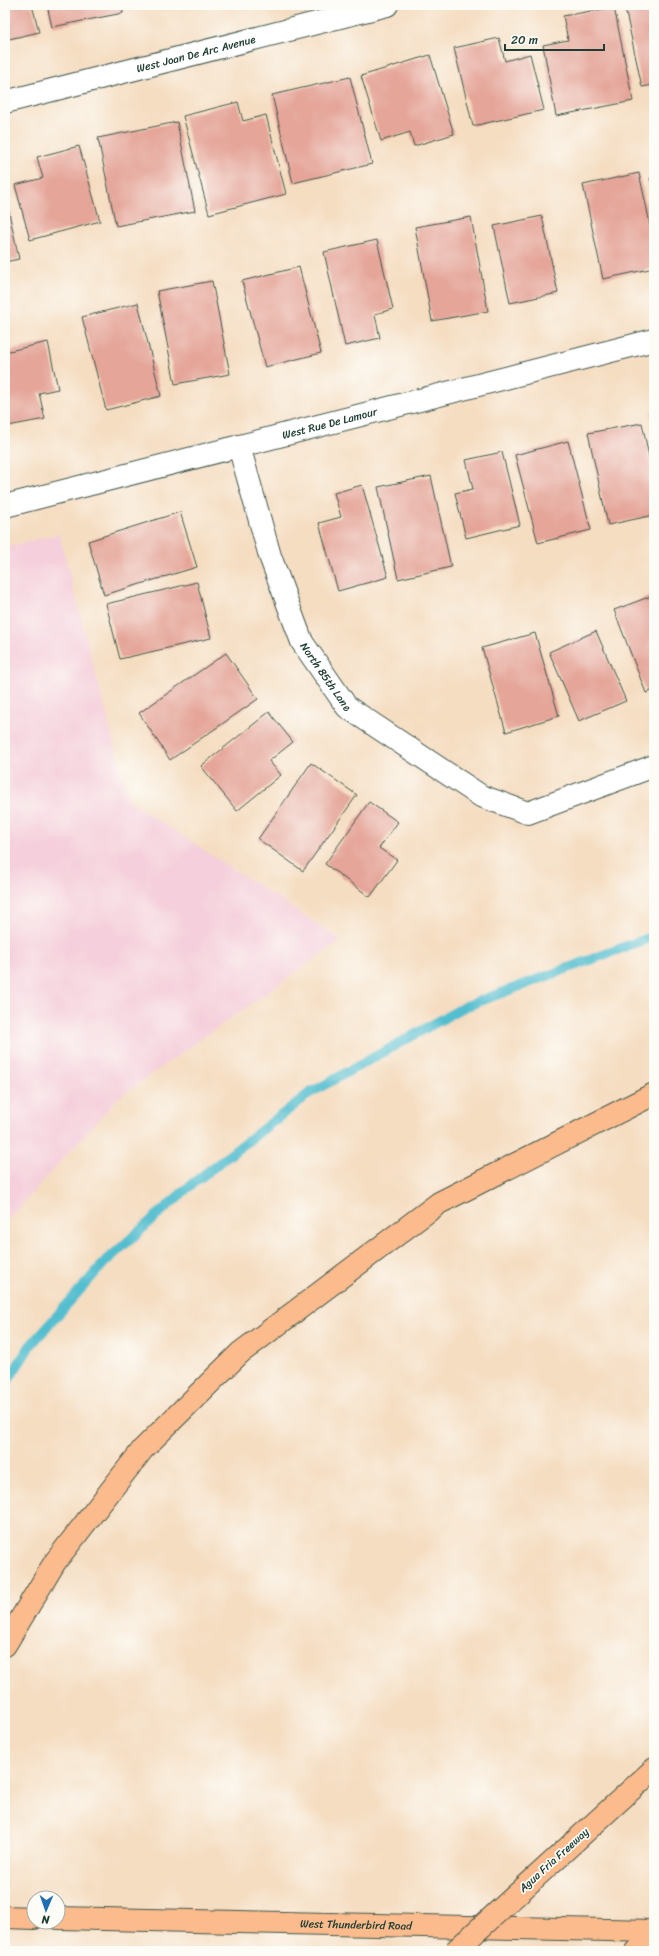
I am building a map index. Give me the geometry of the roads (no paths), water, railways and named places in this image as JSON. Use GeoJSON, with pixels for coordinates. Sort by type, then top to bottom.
{"type":"FeatureCollection","features":[{"type":"Feature","properties":{"kind":"main road"},"geometry":{"type":"LineString","coordinates":[[5,1645],[55,1562],[143,1449],[240,1353],[439,1202],[654,1094]]}},
{"type":"Feature","properties":{"kind":"main road","name":"Agua Fria Freeway"},"geometry":{"type":"LineString","coordinates":[[455,1951],[654,1769]]}},
{"type":"Feature","properties":{"kind":"main road"},"geometry":{"type":"LineString","coordinates":[[5,1917],[26,1918]]}},
{"type":"Feature","properties":{"kind":"main road","name":"West Thunderbird Road"},"geometry":{"type":"LineString","coordinates":[[66,1918],[654,1931]]}},
{"type":"Feature","properties":{"kind":"main road"},"geometry":{"type":"LineString","coordinates":[[637,1951],[654,1935]]}},
{"type":"Feature","properties":{"kind":"street","name":"West Joan De Arc Avenue"},"geometry":{"type":"LineString","coordinates":[[5,102],[387,5]]}},
{"type":"Feature","properties":{"kind":"street","name":"West Rue De Lamour"},"geometry":{"type":"LineString","coordinates":[[5,506],[654,340]]}},
{"type":"Feature","properties":{"kind":"street","name":"North 85th Lane"},"geometry":{"type":"LineString","coordinates":[[239,446],[270,556],[302,642],[347,707],[482,796],[528,813],[654,766]]}},
{"type":"Feature","properties":{"kind":"waterway"},"geometry":{"type":"LineString","coordinates":[[5,1385],[30,1346],[105,1262],[192,1184],[310,1093],[464,1007],[654,936]]}}]}
